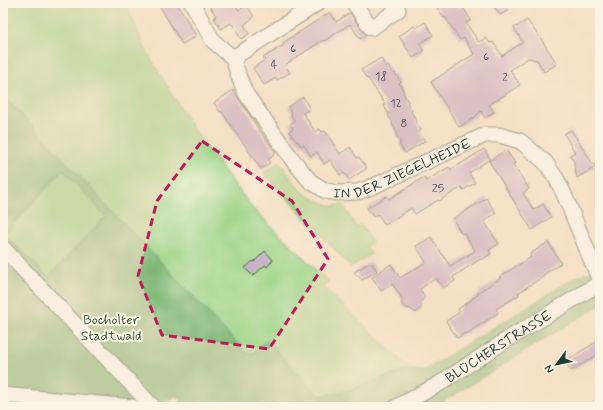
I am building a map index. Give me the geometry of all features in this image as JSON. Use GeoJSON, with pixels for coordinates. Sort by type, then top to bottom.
{"type":"FeatureCollection","features":[{"type":"Feature","properties":{"kind":"street"},"geometry":{"type":"LineString","coordinates":[[192,3],[213,41],[233,58],[318,3]]}},
{"type":"Feature","properties":{"kind":"street"},"geometry":{"type":"LineString","coordinates":[[354,3],[371,28],[398,10],[394,3]]}},
{"type":"Feature","properties":{"kind":"street","name":"IN DER ZIEGELHEIDE"},"geometry":{"type":"LineString","coordinates":[[233,58],[246,94],[292,159],[310,181],[326,191],[338,193],[358,192],[485,135],[499,134],[520,140],[545,162],[556,178],[567,200],[600,282]]}},
{"type":"Feature","properties":{"kind":"street"},"geometry":{"type":"LineString","coordinates":[[3,248],[152,406]]}},
{"type":"Feature","properties":{"kind":"street","name":"BLÜCHERSTRASSE"},"geometry":{"type":"LineString","coordinates":[[396,407],[408,402],[439,384],[508,338],[600,282]]}},
{"type":"Feature","properties":{"kind":"street"},"geometry":{"type":"LineString","coordinates":[[3,394],[132,407],[152,406]]}},
{"type":"Feature","properties":{"kind":"highlighted area"},"geometry":{"type":"Polygon","coordinates":[[[202,141],[292,201],[328,259],[269,349],[162,335],[138,276],[157,201],[202,141]]]}},
{"type":"Feature","properties":{"kind":"green space"},"geometry":{"type":"Polygon","coordinates":[[[3,3],[126,3],[145,49],[193,129],[253,209],[329,282],[323,287],[409,369],[347,391],[319,396],[267,340],[253,353],[246,353],[3,95],[3,3]]]}},
{"type":"Feature","properties":{"kind":"green space","name":"Bocholter Stadtwald"},"geometry":{"type":"Polygon","coordinates":[[[3,95],[246,353],[253,353],[267,340],[319,396],[347,391],[409,369],[423,371],[576,277],[600,268],[600,305],[434,407],[185,407],[176,395],[156,407],[3,407],[3,95]],[[63,170],[4,234],[48,277],[106,216],[63,170]]]}},
{"type":"Feature","properties":{"kind":"green space"},"geometry":{"type":"Polygon","coordinates":[[[279,162],[305,194],[332,206],[343,205],[356,227],[361,225],[372,242],[366,246],[371,254],[351,267],[264,173],[279,162]]]}},
{"type":"Feature","properties":{"kind":"green space"},"geometry":{"type":"Polygon","coordinates":[[[63,170],[106,216],[48,277],[4,234],[63,170]]]}},
{"type":"Feature","properties":{"kind":"building"},"geometry":{"type":"Polygon","coordinates":[[[158,3],[177,3],[196,36],[182,44],[158,3]]]}},
{"type":"Feature","properties":{"kind":"building"},"geometry":{"type":"Polygon","coordinates":[[[208,3],[234,3],[239,10],[247,5],[254,17],[244,25],[249,34],[241,39],[231,23],[221,29],[214,18],[216,16],[208,3]]]}},
{"type":"Feature","properties":{"kind":"building"},"geometry":{"type":"Polygon","coordinates":[[[434,3],[454,3],[458,9],[462,6],[471,20],[466,23],[479,42],[486,38],[490,43],[493,42],[502,56],[523,42],[514,28],[527,20],[557,64],[544,72],[537,60],[528,58],[510,70],[520,85],[489,105],[494,112],[485,118],[481,111],[474,118],[459,127],[431,82],[474,54],[464,38],[460,40],[434,3]]]}},
{"type":"Feature","properties":{"kind":"building"},"geometry":{"type":"Polygon","coordinates":[[[492,3],[504,3],[509,10],[500,15],[492,3]]]}},
{"type":"Feature","properties":{"kind":"building"},"geometry":{"type":"Polygon","coordinates":[[[330,12],[336,22],[350,13],[366,35],[360,39],[350,24],[285,65],[290,73],[277,80],[276,78],[264,85],[253,68],[265,60],[263,58],[284,45],[283,43],[330,12]]]}},
{"type":"Feature","properties":{"kind":"building"},"geometry":{"type":"Polygon","coordinates":[[[425,22],[433,35],[419,44],[424,51],[413,58],[399,36],[414,26],[416,28],[425,22]]]}},
{"type":"Feature","properties":{"kind":"building"},"geometry":{"type":"Polygon","coordinates":[[[381,58],[386,67],[388,66],[393,74],[395,73],[401,82],[399,83],[408,102],[407,103],[417,121],[415,122],[421,130],[419,132],[425,141],[405,153],[399,144],[401,143],[388,115],[389,114],[383,105],[385,104],[361,70],[381,58]]]}},
{"type":"Feature","properties":{"kind":"building"},"geometry":{"type":"Polygon","coordinates":[[[233,90],[276,153],[268,160],[270,163],[261,169],[214,103],[233,90]]]}},
{"type":"Feature","properties":{"kind":"building"},"geometry":{"type":"Polygon","coordinates":[[[303,97],[310,109],[303,113],[315,132],[320,129],[322,132],[325,131],[340,154],[350,147],[357,158],[359,157],[367,168],[349,180],[344,173],[340,175],[330,160],[324,164],[317,152],[311,156],[304,145],[301,146],[298,141],[297,142],[289,131],[293,129],[290,124],[295,121],[288,107],[303,97]]]}},
{"type":"Feature","properties":{"kind":"building"},"geometry":{"type":"Polygon","coordinates":[[[571,130],[595,167],[577,178],[574,161],[570,155],[575,152],[564,134],[571,130]]]}},
{"type":"Feature","properties":{"kind":"building"},"geometry":{"type":"Polygon","coordinates":[[[484,149],[490,159],[469,173],[475,183],[463,190],[462,187],[415,214],[411,208],[385,225],[378,214],[373,217],[367,208],[387,196],[389,199],[424,177],[426,181],[449,167],[451,170],[484,149]]]}},
{"type":"Feature","properties":{"kind":"building"},"geometry":{"type":"Polygon","coordinates":[[[506,150],[529,189],[523,193],[534,210],[543,204],[551,217],[532,230],[489,161],[506,150]]]}},
{"type":"Feature","properties":{"kind":"building"},"geometry":{"type":"Polygon","coordinates":[[[486,198],[496,213],[484,221],[499,244],[489,250],[491,254],[481,260],[480,259],[453,277],[455,281],[443,288],[436,278],[420,289],[425,297],[419,304],[422,306],[416,313],[402,305],[402,298],[392,284],[381,291],[372,277],[391,264],[400,278],[426,262],[416,246],[431,237],[450,266],[475,251],[453,219],[486,198]]]}},
{"type":"Feature","properties":{"kind":"building"},"geometry":{"type":"Polygon","coordinates":[[[548,242],[561,263],[518,293],[519,295],[496,309],[498,313],[466,334],[465,333],[457,338],[446,321],[460,312],[458,309],[479,294],[478,292],[531,257],[530,254],[548,242]]]}},
{"type":"Feature","properties":{"kind":"building"},"geometry":{"type":"Polygon","coordinates":[[[265,251],[273,260],[267,267],[265,265],[253,276],[245,268],[253,261],[254,262],[265,251]]]}},
{"type":"Feature","properties":{"kind":"building"},"geometry":{"type":"Polygon","coordinates":[[[371,262],[377,271],[362,280],[354,272],[371,262]]]}},
{"type":"Feature","properties":{"kind":"building"},"geometry":{"type":"Polygon","coordinates":[[[600,340],[600,353],[571,371],[565,361],[600,340]]]}}]}
